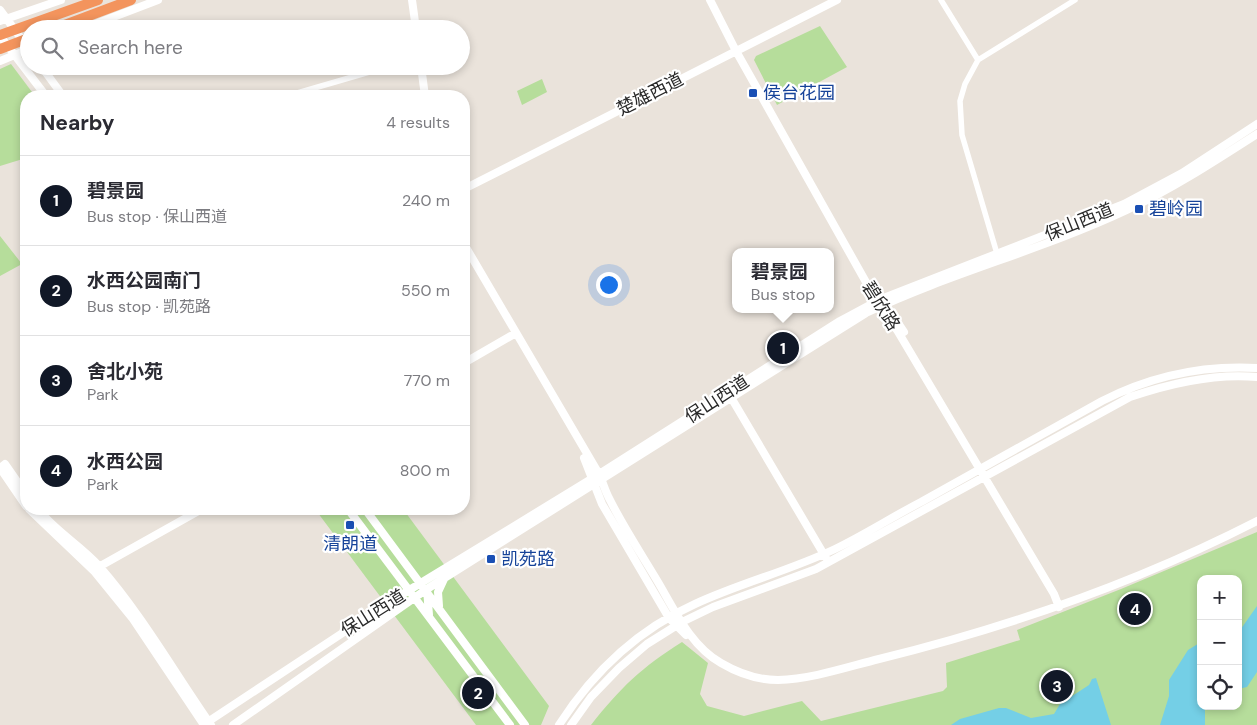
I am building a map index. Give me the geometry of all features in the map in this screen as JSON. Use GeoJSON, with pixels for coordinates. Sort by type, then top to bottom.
{"type":"FeatureCollection","features":[{"type":"Feature","properties":{"kind":"highway"},"geometry":{"type":"LineString","coordinates":[[42,20],[98,0]]}},
{"type":"Feature","properties":{"kind":"highway"},"geometry":{"type":"LineString","coordinates":[[78,20],[131,0]]}},
{"type":"Feature","properties":{"kind":"highway"},"geometry":{"type":"LineString","coordinates":[[0,35],[20,28]]}},
{"type":"Feature","properties":{"kind":"highway"},"geometry":{"type":"LineString","coordinates":[[0,49],[20,41]]}},
{"type":"Feature","properties":{"kind":"main road"},"geometry":{"type":"LineString","coordinates":[[2,21],[61,0]]}},
{"type":"Feature","properties":{"kind":"main road"},"geometry":{"type":"LineString","coordinates":[[106,20],[158,0]]}},
{"type":"Feature","properties":{"kind":"main road"},"geometry":{"type":"LineString","coordinates":[[411,0],[413,20]]}},
{"type":"Feature","properties":{"kind":"main road","name":"碧欣路"},"geometry":{"type":"LineString","coordinates":[[710,0],[878,299],[982,468],[1060,606]]}},
{"type":"Feature","properties":{"kind":"main road","name":"碧欣路"},"geometry":{"type":"LineString","coordinates":[[714,0],[738,50]]}},
{"type":"Feature","properties":{"kind":"main road","name":"楚雄西道"},"geometry":{"type":"LineString","coordinates":[[470,186],[837,0]]}},
{"type":"Feature","properties":{"kind":"main road"},"geometry":{"type":"LineString","coordinates":[[20,34],[2,21],[0,9],[13,12],[27,12]]}},
{"type":"Feature","properties":{"kind":"main road"},"geometry":{"type":"LineString","coordinates":[[0,35],[20,62]]}},
{"type":"Feature","properties":{"kind":"main road"},"geometry":{"type":"LineString","coordinates":[[0,61],[20,53]]}},
{"type":"Feature","properties":{"kind":"main road"},"geometry":{"type":"LineString","coordinates":[[30,75],[41,90]]}},
{"type":"Feature","properties":{"kind":"main road"},"geometry":{"type":"LineString","coordinates":[[48,75],[59,90]]}},
{"type":"Feature","properties":{"kind":"main road"},"geometry":{"type":"LineString","coordinates":[[418,75],[420,90]]}},
{"type":"Feature","properties":{"kind":"main road"},"geometry":{"type":"LineString","coordinates":[[422,75],[424,90]]}},
{"type":"Feature","properties":{"kind":"main road","name":"保山西道"},"geometry":{"type":"LineString","coordinates":[[998,258],[1137,197],[1182,173],[1257,124]]}},
{"type":"Feature","properties":{"kind":"main road","name":"保山西道"},"geometry":{"type":"LineString","coordinates":[[233,725],[426,590],[597,479],[864,311],[878,299],[897,296],[1141,203],[1202,169],[1257,134]]}},
{"type":"Feature","properties":{"kind":"main road"},"geometry":{"type":"LineString","coordinates":[[470,255],[597,479],[676,613],[679,624]]}},
{"type":"Feature","properties":{"kind":"main road"},"geometry":{"type":"LineString","coordinates":[[470,264],[514,334]]}},
{"type":"Feature","properties":{"kind":"main road"},"geometry":{"type":"LineString","coordinates":[[864,311],[870,301],[878,299],[883,294],[897,296]]}},
{"type":"Feature","properties":{"kind":"main road"},"geometry":{"type":"LineString","coordinates":[[470,359],[514,334]]}},
{"type":"Feature","properties":{"kind":"main road"},"geometry":{"type":"LineString","coordinates":[[559,725],[576,698],[610,661],[640,636],[676,613],[714,596],[783,572],[824,554],[1102,401],[1146,382],[1196,370],[1257,368]]}},
{"type":"Feature","properties":{"kind":"main road"},"geometry":{"type":"LineString","coordinates":[[571,725],[591,697],[618,668],[647,644],[679,624],[713,607],[798,577],[828,562],[1130,397],[1161,387],[1200,379],[1257,377]]}},
{"type":"Feature","properties":{"kind":"main road"},"geometry":{"type":"LineString","coordinates":[[729,395],[828,562]]}},
{"type":"Feature","properties":{"kind":"main road"},"geometry":{"type":"LineString","coordinates":[[20,485],[5,464],[0,468],[20,497]]}},
{"type":"Feature","properties":{"kind":"main road"},"geometry":{"type":"LineString","coordinates":[[597,479],[602,504],[669,618],[679,624],[701,652],[719,666],[753,680],[786,682],[923,651],[999,628],[1167,563],[1257,522]]}},
{"type":"Feature","properties":{"kind":"main road","name":"保山西道"},"geometry":{"type":"LineString","coordinates":[[206,724],[420,582],[597,479]]}},
{"type":"Feature","properties":{"kind":"main road"},"geometry":{"type":"LineString","coordinates":[[36,515],[96,568]]}},
{"type":"Feature","properties":{"kind":"main road"},"geometry":{"type":"LineString","coordinates":[[43,515],[48,522],[77,545],[138,614],[206,724]]}},
{"type":"Feature","properties":{"kind":"main road"},"geometry":{"type":"LineString","coordinates":[[96,568],[191,515]]}},
{"type":"Feature","properties":{"kind":"main road"},"geometry":{"type":"LineString","coordinates":[[352,515],[510,725]]}},
{"type":"Feature","properties":{"kind":"main road"},"geometry":{"type":"LineString","coordinates":[[370,515],[525,725]]}},
{"type":"Feature","properties":{"kind":"main road"},"geometry":{"type":"LineString","coordinates":[[431,619],[427,607],[426,590],[431,579],[441,570]]}},
{"type":"Feature","properties":{"kind":"main road"},"geometry":{"type":"LineString","coordinates":[[442,612],[437,595],[440,586],[446,578]]}},
{"type":"Feature","properties":{"kind":"street"},"geometry":{"type":"LineString","coordinates":[[941,0],[978,60]]}},
{"type":"Feature","properties":{"kind":"street"},"geometry":{"type":"LineString","coordinates":[[998,258],[962,134],[960,101],[965,84],[978,60],[1075,0]]}},
{"type":"Feature","properties":{"kind":"street"},"geometry":{"type":"LineString","coordinates":[[308,90],[359,75]]}},
{"type":"Feature","properties":{"kind":"green space"},"geometry":{"type":"Polygon","coordinates":[[[820,26],[847,67],[777,105],[754,60],[756,56],[820,26]]]}},
{"type":"Feature","properties":{"kind":"green space"},"geometry":{"type":"Polygon","coordinates":[[[11,64],[30,90],[20,90],[20,160],[0,166],[0,69],[11,64]]]}},
{"type":"Feature","properties":{"kind":"green space"},"geometry":{"type":"Polygon","coordinates":[[[542,79],[547,92],[522,105],[517,91],[542,79]]]}},
{"type":"Feature","properties":{"kind":"green space"},"geometry":{"type":"Polygon","coordinates":[[[0,236],[20,261],[20,265],[0,276],[0,236]]]}},
{"type":"Feature","properties":{"kind":"green space"},"geometry":{"type":"Polygon","coordinates":[[[319,515],[407,515],[549,706],[541,725],[476,725],[319,515]]]}},
{"type":"Feature","properties":{"kind":"green space"},"geometry":{"type":"Polygon","coordinates":[[[1257,532],[1257,725],[591,725],[632,679],[682,642],[708,663],[700,694],[707,706],[744,716],[802,701],[821,721],[943,691],[947,687],[946,663],[1020,640],[1017,630],[1257,532]]]}},
{"type":"Feature","properties":{"kind":"water"},"geometry":{"type":"Polygon","coordinates":[[[1257,606],[1257,672],[1247,687],[1242,688],[1242,665],[1242,627],[1257,606]]]}},
{"type":"Feature","properties":{"kind":"water"},"geometry":{"type":"Polygon","coordinates":[[[1197,644],[1197,710],[1205,710],[1205,725],[1160,725],[1169,696],[1169,680],[1188,650],[1197,644]]]}},
{"type":"Feature","properties":{"kind":"water"},"geometry":{"type":"Polygon","coordinates":[[[1096,678],[1111,725],[951,725],[960,719],[999,708],[1006,708],[1031,718],[1054,714],[1060,704],[1089,685],[1092,679],[1096,678]]]}},
{"type":"Feature","properties":{"kind":"place","name":"侯台花园"},"geometry":{"type":"Point","coordinates":[753,93]}},
{"type":"Feature","properties":{"kind":"place","name":"碧岭园"},"geometry":{"type":"Point","coordinates":[1139,209]}},
{"type":"Feature","properties":{"kind":"place","name":"碧景园"},"geometry":{"type":"Point","coordinates":[783,348]}},
{"type":"Feature","properties":{"kind":"place","name":"清朗道"},"geometry":{"type":"Point","coordinates":[350,525]}},
{"type":"Feature","properties":{"kind":"place","name":"凯苑路"},"geometry":{"type":"Point","coordinates":[491,559]}},
{"type":"Feature","properties":{"kind":"place","name":"水西公园"},"geometry":{"type":"Point","coordinates":[1135,609]}},
{"type":"Feature","properties":{"kind":"place","name":"舍北小苑"},"geometry":{"type":"Point","coordinates":[1057,686]}},
{"type":"Feature","properties":{"kind":"place","name":"水西公园南门"},"geometry":{"type":"Point","coordinates":[478,693]}}]}
